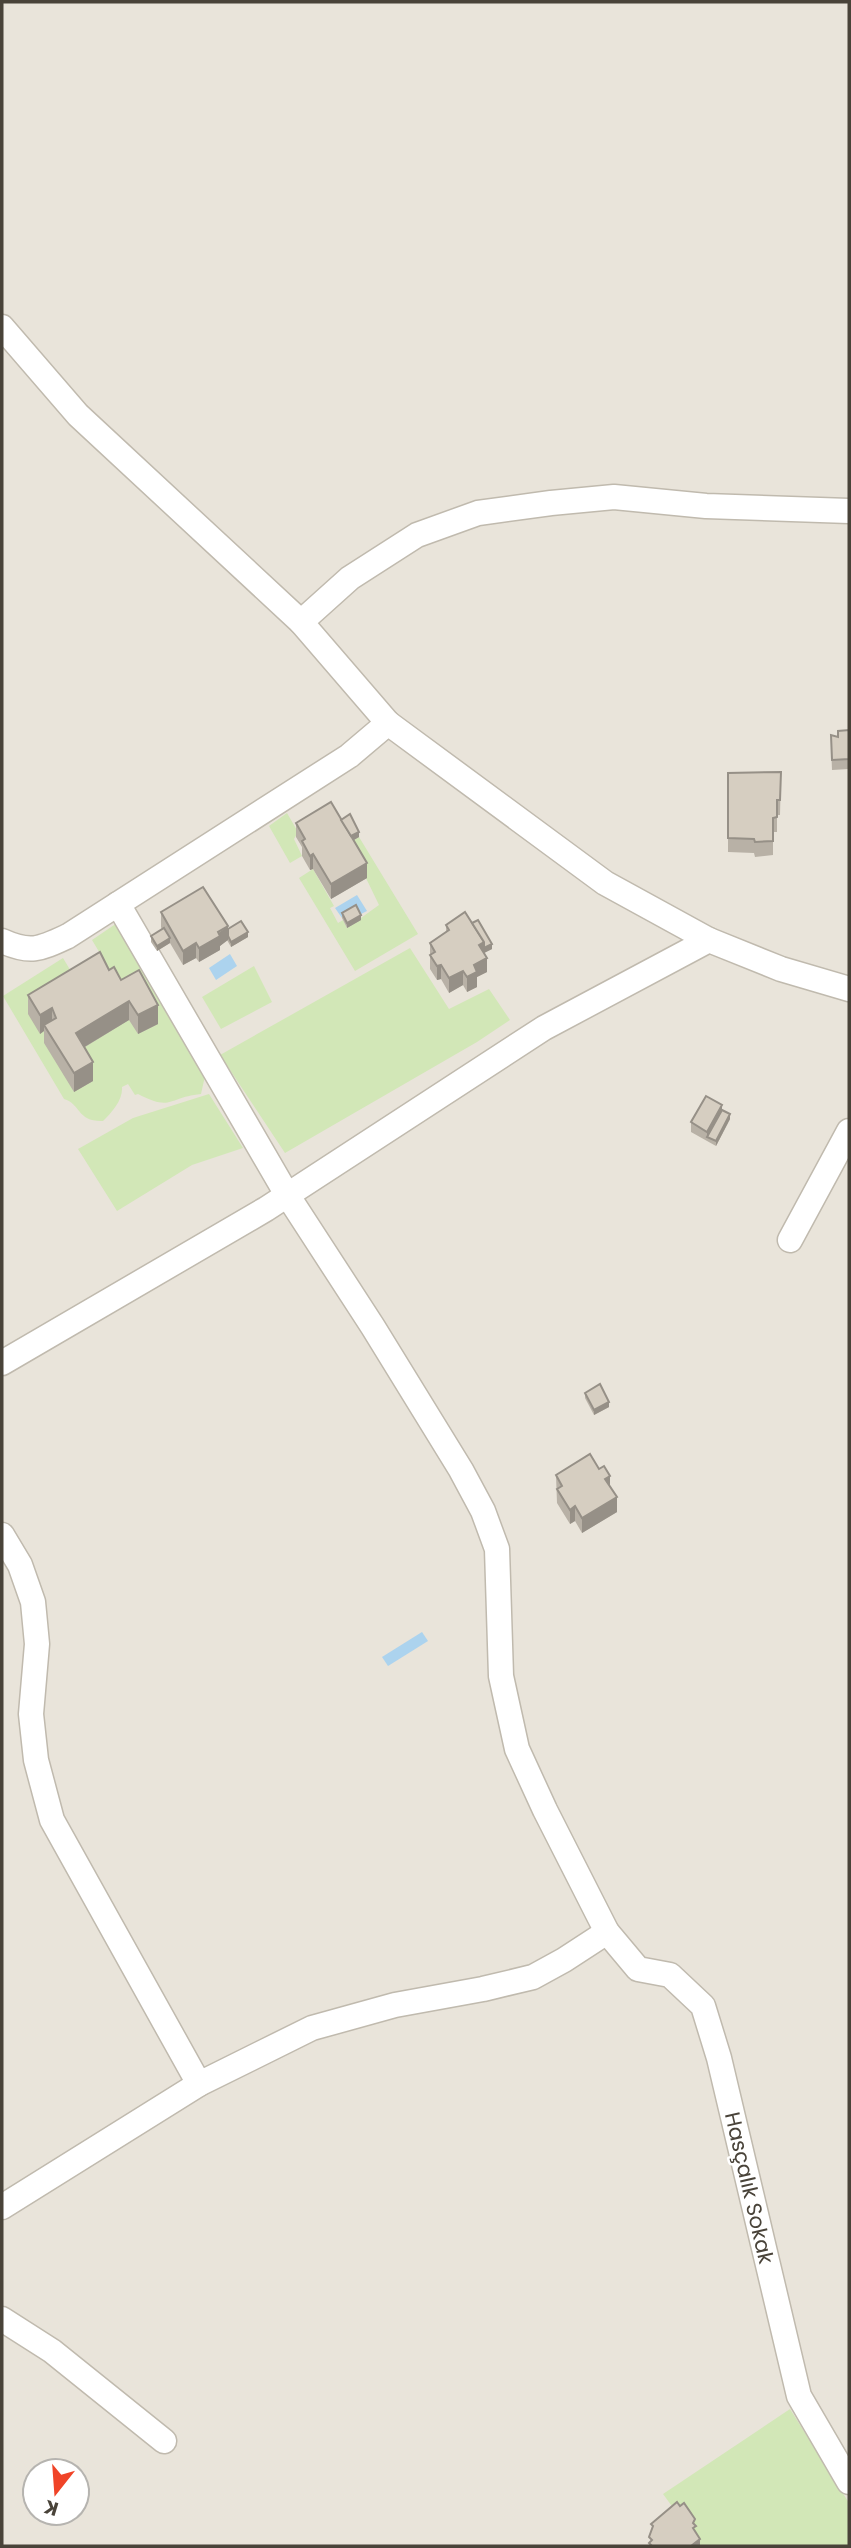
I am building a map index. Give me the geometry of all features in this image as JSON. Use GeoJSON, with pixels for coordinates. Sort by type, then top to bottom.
{"type":"FeatureCollection","features":[{"type":"Feature","properties":{"kind":"street"},"geometry":{"type":"LineString","coordinates":[[2,327],[78,415],[301,622],[388,723],[605,883],[709,940],[781,969],[848,983]]}},
{"type":"Feature","properties":{"kind":"street"},"geometry":{"type":"LineString","coordinates":[[301,622],[350,578],[416,535],[478,513],[614,497],[706,506],[849,511]]}},
{"type":"Feature","properties":{"kind":"street"},"geometry":{"type":"LineString","coordinates":[[2,941],[22,950],[46,946],[68,936],[349,757],[388,723]]}},
{"type":"Feature","properties":{"kind":"street","name":"Hasçalık Sokak"},"geometry":{"type":"LineString","coordinates":[[118,904],[286,1194],[461,1470],[483,1511],[497,1549],[501,1676],[517,1749],[607,1932],[638,1969],[670,1975],[703,2007],[719,2057],[799,2396],[849,2482]]}},
{"type":"Feature","properties":{"kind":"street"},"geometry":{"type":"LineString","coordinates":[[2,1363],[265,1209],[544,1028],[709,940]]}},
{"type":"Feature","properties":{"kind":"street"},"geometry":{"type":"LineString","coordinates":[[790,1240],[849,1131]]}},
{"type":"Feature","properties":{"kind":"street"},"geometry":{"type":"LineString","coordinates":[[2,1535],[20,1565],[33,1602],[37,1644],[31,1714],[36,1760],[52,1820],[199,2084]]}},
{"type":"Feature","properties":{"kind":"street"},"geometry":{"type":"LineString","coordinates":[[2,2207],[199,2084],[312,2028],[395,2005],[533,1977],[607,1932]]}},
{"type":"Feature","properties":{"kind":"street"},"geometry":{"type":"LineString","coordinates":[[2,2319],[52,2351],[164,2441]]}},
{"type":"Feature","properties":{"kind":"shaded area"},"geometry":{"type":"Polygon","coordinates":[[[2,2],[849,2],[849,2546],[2,2546],[2,2]]]}},
{"type":"Feature","properties":{"kind":"green space"},"geometry":{"type":"Polygon","coordinates":[[[287,813],[298,832],[294,839],[302,856],[290,863],[269,826],[287,813]]]}},
{"type":"Feature","properties":{"kind":"green space"},"geometry":{"type":"Polygon","coordinates":[[[359,837],[418,934],[355,971],[299,878],[313,869],[334,906],[330,908],[338,923],[343,920],[347,928],[379,905],[349,843],[359,837]]]}},
{"type":"Feature","properties":{"kind":"green space"},"geometry":{"type":"Polygon","coordinates":[[[117,923],[205,1076],[201,1094],[164,1103],[135,1095],[128,1084],[122,1087],[119,1101],[110,1114],[103,1121],[95,1121],[88,1119],[64,1099],[3,996],[63,958],[78,983],[125,995],[92,940],[117,923]]]}},
{"type":"Feature","properties":{"kind":"green space"},"geometry":{"type":"Polygon","coordinates":[[[410,948],[449,1009],[489,989],[510,1020],[477,1042],[285,1153],[220,1055],[410,948]]]}},
{"type":"Feature","properties":{"kind":"green space"},"geometry":{"type":"Polygon","coordinates":[[[254,966],[272,1002],[221,1029],[202,997],[254,966]]]}},
{"type":"Feature","properties":{"kind":"green space"},"geometry":{"type":"Polygon","coordinates":[[[209,1094],[243,1148],[192,1165],[117,1211],[78,1149],[133,1118],[209,1094]]]}},
{"type":"Feature","properties":{"kind":"green space"},"geometry":{"type":"Polygon","coordinates":[[[790,2409],[849,2503],[849,2546],[698,2546],[699,2543],[663,2494],[790,2409]]]}},
{"type":"Feature","properties":{"kind":"water"},"geometry":{"type":"Polygon","coordinates":[[[357,895],[367,911],[359,915],[356,910],[342,918],[335,908],[357,895]]]}},
{"type":"Feature","properties":{"kind":"water"},"geometry":{"type":"Polygon","coordinates":[[[230,954],[237,966],[216,980],[209,968],[230,954]]]}},
{"type":"Feature","properties":{"kind":"water"},"geometry":{"type":"Polygon","coordinates":[[[422,1632],[428,1641],[388,1666],[382,1657],[422,1632]]]}},
{"type":"Feature","properties":{"kind":"building"},"geometry":{"type":"Polygon","coordinates":[[[849,730],[849,759],[832,760],[831,735],[838,737],[838,731],[849,730]]]}},
{"type":"Feature","properties":{"kind":"building"},"geometry":{"type":"Polygon","coordinates":[[[781,772],[780,800],[777,800],[777,817],[773,818],[773,841],[755,842],[754,839],[728,838],[728,773],[781,772]]]}},
{"type":"Feature","properties":{"kind":"building"},"geometry":{"type":"Polygon","coordinates":[[[331,802],[367,863],[331,884],[313,854],[310,856],[296,823],[331,802]]]}},
{"type":"Feature","properties":{"kind":"building"},"geometry":{"type":"Polygon","coordinates":[[[350,814],[359,832],[351,836],[341,820],[350,814]]]}},
{"type":"Feature","properties":{"kind":"building"},"geometry":{"type":"Polygon","coordinates":[[[203,887],[228,926],[218,932],[220,936],[199,948],[196,943],[183,951],[161,912],[203,887]]]}},
{"type":"Feature","properties":{"kind":"building"},"geometry":{"type":"Polygon","coordinates":[[[356,905],[361,915],[347,923],[342,913],[356,905]]]}},
{"type":"Feature","properties":{"kind":"building"},"geometry":{"type":"Polygon","coordinates":[[[465,912],[484,942],[479,945],[487,958],[474,965],[477,972],[467,977],[463,971],[449,978],[441,965],[437,966],[430,955],[435,952],[430,943],[449,930],[446,925],[465,912]]]}},
{"type":"Feature","properties":{"kind":"building"},"geometry":{"type":"Polygon","coordinates":[[[478,920],[492,944],[484,948],[484,942],[472,923],[478,920]]]}},
{"type":"Feature","properties":{"kind":"building"},"geometry":{"type":"Polygon","coordinates":[[[241,921],[248,932],[231,942],[228,929],[241,921]]]}},
{"type":"Feature","properties":{"kind":"building"},"geometry":{"type":"Polygon","coordinates":[[[164,928],[170,938],[157,946],[151,936],[164,928]]]}},
{"type":"Feature","properties":{"kind":"building"},"geometry":{"type":"Polygon","coordinates":[[[100,952],[109,970],[114,967],[121,980],[139,970],[158,1005],[138,1015],[129,1001],[76,1033],[93,1062],[74,1073],[44,1025],[56,1018],[52,1008],[40,1015],[28,995],[100,952]]]}},
{"type":"Feature","properties":{"kind":"building"},"geometry":{"type":"Polygon","coordinates":[[[706,1096],[722,1105],[707,1132],[691,1122],[706,1096]]]}},
{"type":"Feature","properties":{"kind":"building"},"geometry":{"type":"Polygon","coordinates":[[[722,1110],[730,1114],[716,1141],[707,1137],[722,1110]]]}},
{"type":"Feature","properties":{"kind":"building"},"geometry":{"type":"Polygon","coordinates":[[[600,1384],[609,1402],[594,1410],[585,1393],[600,1384]]]}},
{"type":"Feature","properties":{"kind":"building"},"geometry":{"type":"Polygon","coordinates":[[[590,1454],[599,1469],[604,1466],[610,1476],[605,1479],[617,1497],[582,1518],[575,1506],[570,1510],[557,1489],[562,1486],[556,1475],[590,1454]]]}},
{"type":"Feature","properties":{"kind":"building"},"geometry":{"type":"Polygon","coordinates":[[[677,2502],[680,2506],[684,2503],[695,2519],[693,2523],[696,2526],[693,2528],[700,2539],[691,2546],[652,2546],[649,2543],[652,2540],[649,2537],[653,2526],[651,2524],[677,2502]]]}}]}
